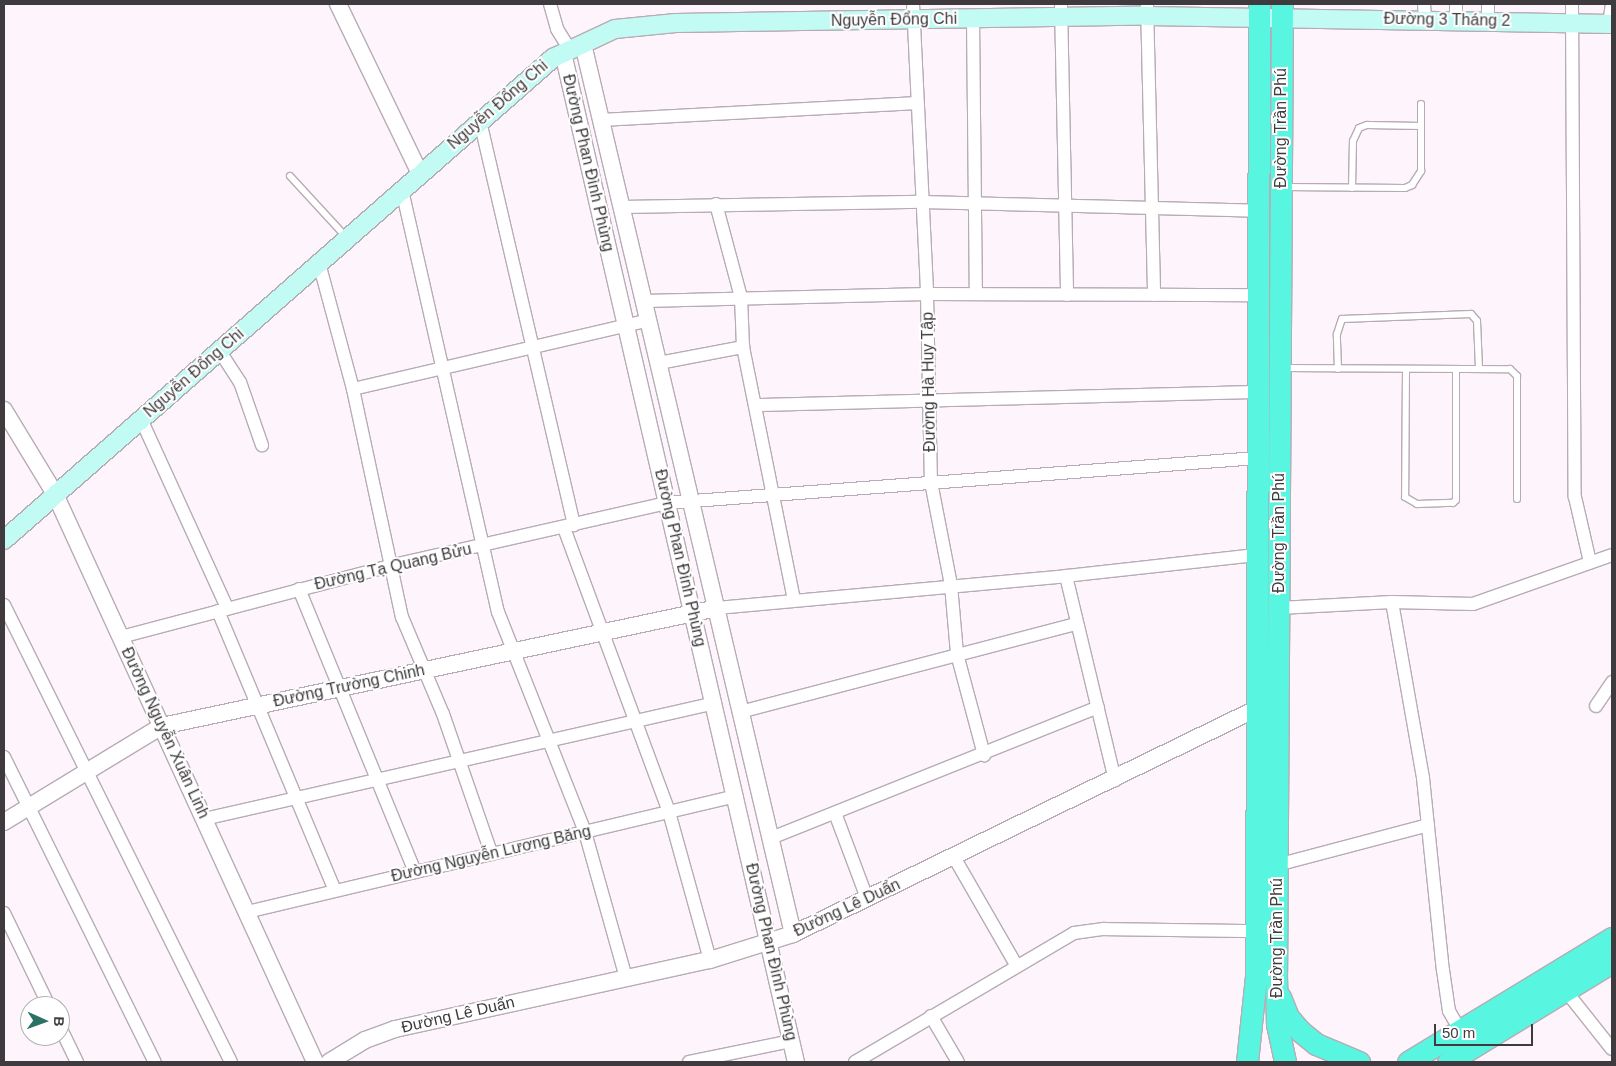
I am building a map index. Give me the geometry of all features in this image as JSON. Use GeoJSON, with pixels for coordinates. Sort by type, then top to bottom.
{"type":"FeatureCollection","features":[{"type":"Feature","properties":{"kind":"highway","name":"Đường Trần Phú"},"geometry":{"type":"LineString","coordinates":[[1246,1062],[1256,977],[1259,11]]}},
{"type":"Feature","properties":{"kind":"highway","name":"Đường Trần Phú"},"geometry":{"type":"LineString","coordinates":[[1282,11],[1276,974],[1277,1024],[1285,1062]]}},
{"type":"Feature","properties":{"kind":"highway"},"geometry":{"type":"LineString","coordinates":[[1408,1062],[1612,938]]}},
{"type":"Feature","properties":{"kind":"highway"},"geometry":{"type":"LineString","coordinates":[[1448,1062],[1612,962]]}},
{"type":"Feature","properties":{"kind":"highway"},"geometry":{"type":"LineString","coordinates":[[1276,974],[1282,1003],[1300,1031],[1316,1044],[1359,1062]]}},
{"type":"Feature","properties":{"kind":"main road","name":"Nguyễn Đổng Chi"},"geometry":{"type":"LineString","coordinates":[[4,540],[553,58],[615,29],[676,23],[913,12],[973,19],[1062,11],[1282,11]]}},
{"type":"Feature","properties":{"kind":"main road","name":"Đường 3 Tháng 2"},"geometry":{"type":"LineString","coordinates":[[1282,11],[1488,12],[1571,23],[1610,24]]}},
{"type":"Feature","properties":{"kind":"street"},"geometry":{"type":"LineString","coordinates":[[338,4],[420,174]]}},
{"type":"Feature","properties":{"kind":"street"},"geometry":{"type":"LineString","coordinates":[[550,4],[557,29],[572,49]]}},
{"type":"Feature","properties":{"kind":"street"},"geometry":{"type":"LineString","coordinates":[[1572,4],[1575,497],[1590,562]]}},
{"type":"Feature","properties":{"kind":"street"},"geometry":{"type":"LineString","coordinates":[[1610,24],[1612,4]]}},
{"type":"Feature","properties":{"kind":"street"},"geometry":{"type":"LineString","coordinates":[[1147,10],[1154,295]]}},
{"type":"Feature","properties":{"kind":"street"},"geometry":{"type":"LineString","coordinates":[[1062,11],[1067,295]]}},
{"type":"Feature","properties":{"kind":"street","name":"Đường Hà Huy Tập"},"geometry":{"type":"LineString","coordinates":[[913,12],[927,294],[931,482],[951,585],[957,654],[984,755]]}},
{"type":"Feature","properties":{"kind":"street"},"geometry":{"type":"LineString","coordinates":[[973,19],[976,294]]}},
{"type":"Feature","properties":{"kind":"street","name":"Đường Phan Đình Phùng"},"geometry":{"type":"LineString","coordinates":[[572,49],[602,120],[793,934]]}},
{"type":"Feature","properties":{"kind":"street","name":"Đường Phan Đình Phùng"},"geometry":{"type":"LineString","coordinates":[[572,49],[624,326],[715,703],[796,1062]]}},
{"type":"Feature","properties":{"kind":"street"},"geometry":{"type":"LineString","coordinates":[[602,120],[917,103]]}},
{"type":"Feature","properties":{"kind":"street"},"geometry":{"type":"LineString","coordinates":[[480,121],[532,348],[569,527],[601,633],[669,812],[710,960]]}},
{"type":"Feature","properties":{"kind":"street"},"geometry":{"type":"LineString","coordinates":[[402,190],[498,612],[585,832],[626,978]]}},
{"type":"Feature","properties":{"kind":"street"},"geometry":{"type":"LineString","coordinates":[[622,207],[922,202],[1066,204],[1152,209],[1258,211]]}},
{"type":"Feature","properties":{"kind":"street"},"geometry":{"type":"LineString","coordinates":[[716,204],[740,298],[743,347],[757,405],[770,495],[794,600]]}},
{"type":"Feature","properties":{"kind":"street"},"geometry":{"type":"LineString","coordinates":[[319,263],[353,389],[389,566],[408,634],[426,670],[461,760],[492,854]]}},
{"type":"Feature","properties":{"kind":"street"},"geometry":{"type":"LineString","coordinates":[[644,301],[927,294],[1258,294]]}},
{"type":"Feature","properties":{"kind":"street"},"geometry":{"type":"LineString","coordinates":[[353,389],[649,320]]}},
{"type":"Feature","properties":{"kind":"street"},"geometry":{"type":"LineString","coordinates":[[659,363],[743,347]]}},
{"type":"Feature","properties":{"kind":"street"},"geometry":{"type":"LineString","coordinates":[[219,350],[240,382],[262,445]]}},
{"type":"Feature","properties":{"kind":"street"},"geometry":{"type":"LineString","coordinates":[[757,405],[929,398],[1258,392]]}},
{"type":"Feature","properties":{"kind":"street","name":"Đường Nguyễn Xuân Linh"},"geometry":{"type":"LineString","coordinates":[[4,410],[55,494],[315,1062]]}},
{"type":"Feature","properties":{"kind":"street"},"geometry":{"type":"LineString","coordinates":[[141,419],[222,609],[257,706],[335,891]]}},
{"type":"Feature","properties":{"kind":"street","name":"Đường Tạ Quang Bửu"},"geometry":{"type":"LineString","coordinates":[[121,637],[389,566],[483,547],[667,503],[1257,458]]}},
{"type":"Feature","properties":{"kind":"street"},"geometry":{"type":"LineString","coordinates":[[717,608],[951,585],[1066,576],[1257,555]]}},
{"type":"Feature","properties":{"kind":"street"},"geometry":{"type":"LineString","coordinates":[[1279,608],[1392,602],[1473,604],[1612,555]]}},
{"type":"Feature","properties":{"kind":"street"},"geometry":{"type":"LineString","coordinates":[[1066,576],[1115,780]]}},
{"type":"Feature","properties":{"kind":"street"},"geometry":{"type":"LineString","coordinates":[[299,590],[415,872]]}},
{"type":"Feature","properties":{"kind":"street"},"geometry":{"type":"LineString","coordinates":[[1392,602],[1423,778],[1443,970],[1450,1011],[1460,1030]]}},
{"type":"Feature","properties":{"kind":"street"},"geometry":{"type":"LineString","coordinates":[[4,605],[231,1062]]}},
{"type":"Feature","properties":{"kind":"street","name":"Đường Trường Chinh"},"geometry":{"type":"LineString","coordinates":[[4,822],[162,726],[717,608]]}},
{"type":"Feature","properties":{"kind":"street"},"geometry":{"type":"LineString","coordinates":[[740,712],[1076,624]]}},
{"type":"Feature","properties":{"kind":"street"},"geometry":{"type":"LineString","coordinates":[[1596,706],[1608,694],[1612,682]]}},
{"type":"Feature","properties":{"kind":"street"},"geometry":{"type":"LineString","coordinates":[[204,819],[461,760],[635,723],[715,703]]}},
{"type":"Feature","properties":{"kind":"street"},"geometry":{"type":"LineString","coordinates":[[771,838],[984,755],[1098,707]]}},
{"type":"Feature","properties":{"kind":"street","name":"Đường Lê Duẩn"},"geometry":{"type":"LineString","coordinates":[[329,1062],[365,1040],[395,1029],[710,960],[793,934],[1115,780],[1256,709]]}},
{"type":"Feature","properties":{"kind":"street"},"geometry":{"type":"LineString","coordinates":[[4,757],[155,1062]]}},
{"type":"Feature","properties":{"kind":"street","name":"Đường Nguyễn Lương Băng"},"geometry":{"type":"LineString","coordinates":[[246,912],[736,796]]}},
{"type":"Feature","properties":{"kind":"street"},"geometry":{"type":"LineString","coordinates":[[835,813],[867,898]]}},
{"type":"Feature","properties":{"kind":"street"},"geometry":{"type":"LineString","coordinates":[[1278,865],[1428,825]]}},
{"type":"Feature","properties":{"kind":"street"},"geometry":{"type":"LineString","coordinates":[[954,857],[1016,965]]}},
{"type":"Feature","properties":{"kind":"street"},"geometry":{"type":"LineString","coordinates":[[4,913],[45,996]]}},
{"type":"Feature","properties":{"kind":"street"},"geometry":{"type":"LineString","coordinates":[[855,1062],[1058,941],[1087,930],[1256,931]]}},
{"type":"Feature","properties":{"kind":"street"},"geometry":{"type":"LineString","coordinates":[[1565,990],[1612,1049]]}},
{"type":"Feature","properties":{"kind":"street"},"geometry":{"type":"LineString","coordinates":[[931,1016],[958,1062]]}},
{"type":"Feature","properties":{"kind":"street"},"geometry":{"type":"LineString","coordinates":[[689,1062],[791,1041]]}},
{"type":"Feature","properties":{"kind":"street"},"geometry":{"type":"LineString","coordinates":[[69,1046],[77,1062]]}},
{"type":"Feature","properties":{"kind":"lane"},"geometry":{"type":"LineString","coordinates":[[1281,187],[1404,188],[1412,185],[1421,171],[1421,104]]}},
{"type":"Feature","properties":{"kind":"lane"},"geometry":{"type":"LineString","coordinates":[[1352,188],[1353,141],[1359,128],[1367,125],[1421,126]]}},
{"type":"Feature","properties":{"kind":"lane"},"geometry":{"type":"LineString","coordinates":[[290,176],[347,239]]}},
{"type":"Feature","properties":{"kind":"lane"},"geometry":{"type":"LineString","coordinates":[[1338,369],[1337,334],[1342,319],[1471,314],[1477,321],[1479,369]]}},
{"type":"Feature","properties":{"kind":"lane"},"geometry":{"type":"LineString","coordinates":[[1280,368],[1510,369],[1516,376],[1517,499]]}},
{"type":"Feature","properties":{"kind":"lane"},"geometry":{"type":"LineString","coordinates":[[1406,369],[1405,497],[1417,504],[1453,503],[1456,500],[1456,369]]}}]}
